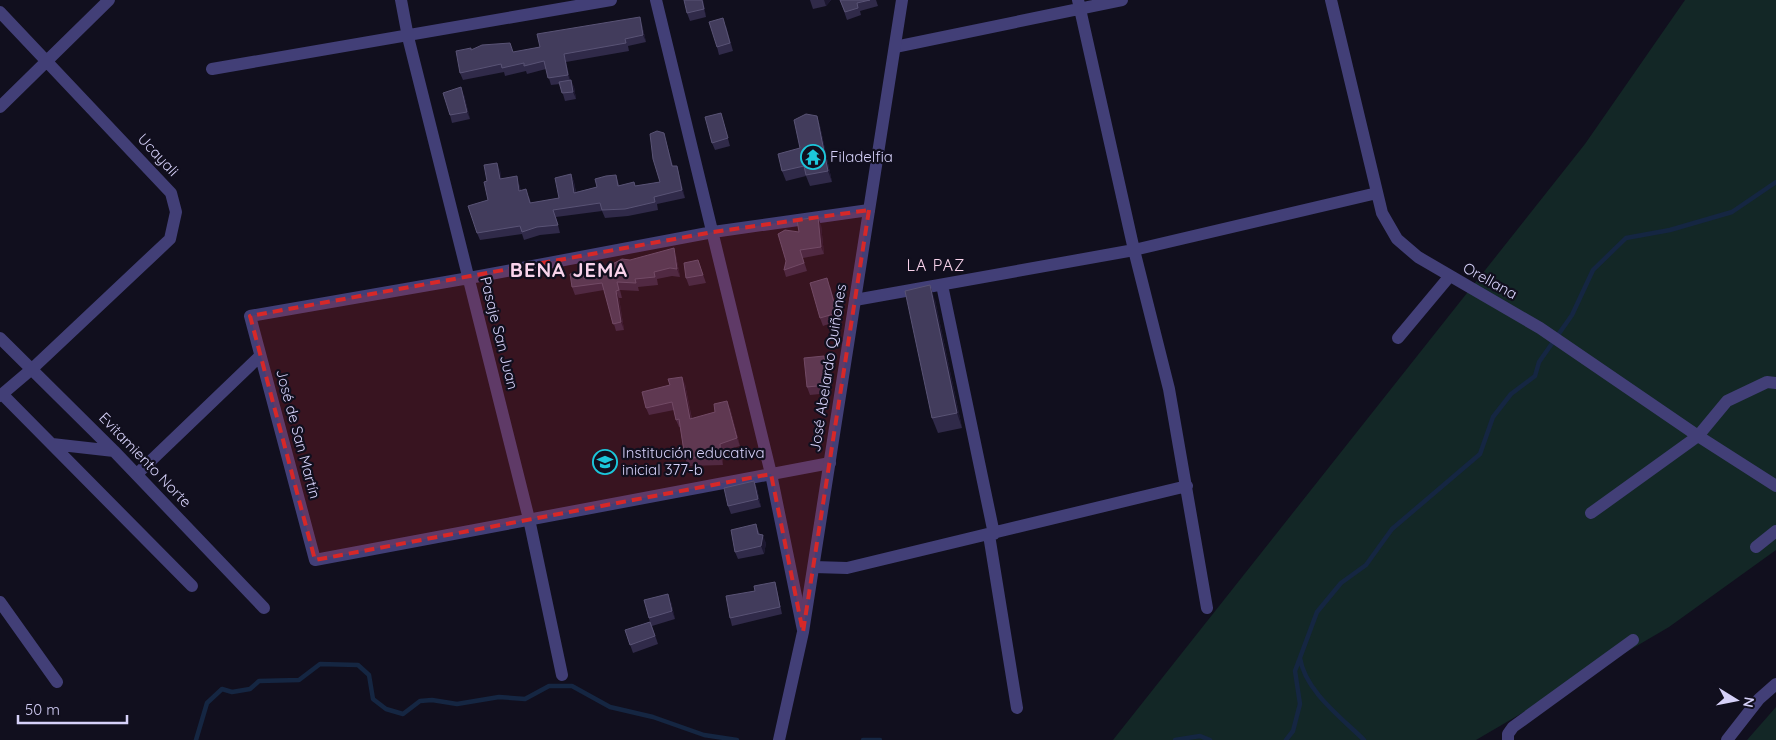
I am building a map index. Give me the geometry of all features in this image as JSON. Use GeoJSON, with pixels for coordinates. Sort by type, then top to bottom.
{"type":"FeatureCollection","features":[{"type":"Feature","properties":{"kind":"street"},"geometry":{"type":"LineString","coordinates":[[0,107],[109,0]]}},
{"type":"Feature","properties":{"kind":"street","name":"Pasaje San Juan"},"geometry":{"type":"LineString","coordinates":[[401,0],[408,37],[529,519],[562,675]]}},
{"type":"Feature","properties":{"kind":"street"},"geometry":{"type":"LineString","coordinates":[[212,70],[611,0]]}},
{"type":"Feature","properties":{"kind":"street"},"geometry":{"type":"LineString","coordinates":[[656,0],[771,474],[803,632]]}},
{"type":"Feature","properties":{"kind":"street","name":"José Abelardo Quiñones"},"geometry":{"type":"LineString","coordinates":[[780,736],[803,632],[814,567],[902,0]]}},
{"type":"Feature","properties":{"kind":"street"},"geometry":{"type":"LineString","coordinates":[[895,47],[1079,4],[1122,0]]}},
{"type":"Feature","properties":{"kind":"street","name":"Orellana"},"geometry":{"type":"LineString","coordinates":[[1331,0],[1382,213],[1397,240],[1418,257],[1449,277],[1540,328],[1698,436],[1776,486]]}},
{"type":"Feature","properties":{"kind":"street"},"geometry":{"type":"LineString","coordinates":[[1079,4],[1134,250],[1169,389],[1207,608]]}},
{"type":"Feature","properties":{"kind":"street","name":"Ucayali"},"geometry":{"type":"LineString","coordinates":[[0,12],[171,193],[176,212],[175,224],[170,239],[33,368],[1,395]]}},
{"type":"Feature","properties":{"kind":"street"},"geometry":{"type":"LineString","coordinates":[[855,300],[1134,250],[1378,193]]}},
{"type":"Feature","properties":{"kind":"street"},"geometry":{"type":"LineString","coordinates":[[469,278],[712,232],[869,210]]}},
{"type":"Feature","properties":{"kind":"street"},"geometry":{"type":"LineString","coordinates":[[1398,338],[1449,277]]}},
{"type":"Feature","properties":{"kind":"street","name":"José de San Martín"},"geometry":{"type":"LineString","coordinates":[[469,278],[250,316],[315,560],[529,519]]}},
{"type":"Feature","properties":{"kind":"street"},"geometry":{"type":"LineString","coordinates":[[942,285],[991,534],[1016,708]]}},
{"type":"Feature","properties":{"kind":"street","name":"Evitamiento Norte"},"geometry":{"type":"LineString","coordinates":[[0,338],[33,368],[137,474],[264,608]]}},
{"type":"Feature","properties":{"kind":"street"},"geometry":{"type":"LineString","coordinates":[[137,474],[260,356]]}},
{"type":"Feature","properties":{"kind":"street"},"geometry":{"type":"LineString","coordinates":[[1591,513],[1698,436],[1728,401],[1768,382],[1776,384]]}},
{"type":"Feature","properties":{"kind":"street"},"geometry":{"type":"LineString","coordinates":[[1,395],[192,586]]}},
{"type":"Feature","properties":{"kind":"street"},"geometry":{"type":"LineString","coordinates":[[52,444],[114,451]]}},
{"type":"Feature","properties":{"kind":"street"},"geometry":{"type":"LineString","coordinates":[[529,519],[830,463]]}},
{"type":"Feature","properties":{"kind":"street"},"geometry":{"type":"LineString","coordinates":[[814,567],[847,568],[1187,486]]}},
{"type":"Feature","properties":{"kind":"street"},"geometry":{"type":"LineString","coordinates":[[1756,547],[1776,531]]}},
{"type":"Feature","properties":{"kind":"street"},"geometry":{"type":"LineString","coordinates":[[0,602],[57,682]]}},
{"type":"Feature","properties":{"kind":"street"},"geometry":{"type":"LineString","coordinates":[[1508,740],[1508,734],[1513,726],[1634,640]]}},
{"type":"Feature","properties":{"kind":"street"},"geometry":{"type":"LineString","coordinates":[[1727,740],[1760,699],[1776,684]]}},
{"type":"Feature","properties":{"kind":"highlighted area"},"geometry":{"type":"Polygon","coordinates":[[[869,210],[803,632],[771,474],[315,560],[250,316],[713,232],[869,210]]]}},
{"type":"Feature","properties":{"kind":"green space"},"geometry":{"type":"Polygon","coordinates":[[[1685,0],[1776,0],[1776,550],[1669,627],[1476,740],[1113,740],[1585,144],[1685,0]]]}},
{"type":"Feature","properties":{"kind":"green space"},"geometry":{"type":"Polygon","coordinates":[[[1776,707],[1776,740],[1747,740],[1776,707]]]}},
{"type":"Feature","properties":{"kind":"building"},"geometry":{"type":"Polygon","coordinates":[[[684,0],[702,0],[704,9],[687,13],[684,0]]]}},
{"type":"Feature","properties":{"kind":"building"},"geometry":{"type":"Polygon","coordinates":[[[840,0],[870,0],[857,3],[858,8],[845,12],[840,0]]]}},
{"type":"Feature","properties":{"kind":"building"},"geometry":{"type":"Polygon","coordinates":[[[640,17],[643,35],[625,39],[626,43],[564,54],[568,75],[548,78],[544,61],[524,66],[524,63],[502,68],[501,64],[460,73],[456,51],[471,48],[471,50],[482,45],[510,43],[513,52],[540,47],[537,34],[640,17]]]}},
{"type":"Feature","properties":{"kind":"building"},"geometry":{"type":"Polygon","coordinates":[[[723,18],[730,43],[717,47],[709,22],[723,18]]]}},
{"type":"Feature","properties":{"kind":"building"},"geometry":{"type":"Polygon","coordinates":[[[571,80],[573,92],[562,93],[559,82],[571,80]]]}},
{"type":"Feature","properties":{"kind":"building"},"geometry":{"type":"Polygon","coordinates":[[[461,87],[467,112],[450,115],[443,93],[461,87]]]}},
{"type":"Feature","properties":{"kind":"building"},"geometry":{"type":"Polygon","coordinates":[[[721,113],[728,138],[712,143],[705,117],[721,113]]]}},
{"type":"Feature","properties":{"kind":"building"},"geometry":{"type":"Polygon","coordinates":[[[806,114],[817,116],[828,171],[806,175],[804,166],[782,171],[778,154],[800,148],[794,120],[806,114]]]}},
{"type":"Feature","properties":{"kind":"building"},"geometry":{"type":"Polygon","coordinates":[[[657,131],[664,133],[672,166],[677,166],[682,190],[654,197],[655,202],[625,209],[602,210],[600,203],[553,210],[558,225],[537,227],[522,232],[520,226],[477,233],[468,206],[488,200],[484,182],[487,181],[484,165],[497,163],[500,179],[517,176],[519,191],[526,189],[530,203],[559,198],[555,178],[571,174],[574,193],[597,187],[595,179],[606,176],[616,175],[618,186],[634,182],[635,186],[660,182],[653,159],[650,134],[657,131]]]}},
{"type":"Feature","properties":{"kind":"building"},"geometry":{"type":"Polygon","coordinates":[[[818,217],[821,247],[800,250],[804,263],[784,270],[786,261],[778,234],[785,230],[799,232],[797,220],[818,217]]]}},
{"type":"Feature","properties":{"kind":"building"},"geometry":{"type":"Polygon","coordinates":[[[674,248],[677,269],[670,268],[654,272],[655,277],[635,279],[636,283],[617,282],[619,290],[616,291],[621,322],[613,324],[602,283],[572,287],[570,274],[583,273],[584,279],[622,259],[630,260],[674,248]]]}},
{"type":"Feature","properties":{"kind":"building"},"geometry":{"type":"Polygon","coordinates":[[[698,260],[703,275],[686,278],[684,263],[698,260]]]}},
{"type":"Feature","properties":{"kind":"building"},"geometry":{"type":"Polygon","coordinates":[[[827,278],[837,313],[820,318],[810,283],[827,278]]]}},
{"type":"Feature","properties":{"kind":"building"},"geometry":{"type":"Polygon","coordinates":[[[930,285],[957,413],[932,418],[905,291],[930,285]]]}},
{"type":"Feature","properties":{"kind":"building"},"geometry":{"type":"Polygon","coordinates":[[[824,356],[827,385],[807,387],[804,358],[824,356]]]}},
{"type":"Feature","properties":{"kind":"building"},"geometry":{"type":"Polygon","coordinates":[[[682,377],[690,419],[715,412],[714,404],[727,401],[737,438],[720,444],[721,457],[685,458],[679,419],[676,420],[672,402],[646,408],[642,392],[670,385],[668,379],[682,377]]]}},
{"type":"Feature","properties":{"kind":"building"},"geometry":{"type":"Polygon","coordinates":[[[754,481],[758,499],[728,506],[724,488],[754,481]]]}},
{"type":"Feature","properties":{"kind":"building"},"geometry":{"type":"Polygon","coordinates":[[[756,524],[758,534],[763,535],[761,546],[735,552],[731,530],[756,524]]]}},
{"type":"Feature","properties":{"kind":"building"},"geometry":{"type":"Polygon","coordinates":[[[775,582],[780,607],[730,618],[726,596],[755,591],[754,586],[775,582]]]}},
{"type":"Feature","properties":{"kind":"building"},"geometry":{"type":"Polygon","coordinates":[[[668,594],[672,611],[649,618],[644,600],[668,594]]]}},
{"type":"Feature","properties":{"kind":"building"},"geometry":{"type":"Polygon","coordinates":[[[650,622],[655,636],[630,645],[625,630],[650,622]]]}},
{"type":"Feature","properties":{"kind":"waterway"},"geometry":{"type":"LineString","coordinates":[[1286,740],[1293,731],[1300,704],[1295,671],[1317,612],[1341,583],[1366,565],[1392,529],[1480,454],[1493,417],[1511,394],[1535,376],[1539,362],[1572,315],[1593,270],[1626,238],[1670,230],[1732,212],[1776,182]]}},
{"type":"Feature","properties":{"kind":"waterway"},"geometry":{"type":"LineString","coordinates":[[1300,658],[1303,670],[1317,693],[1364,740]]}},
{"type":"Feature","properties":{"kind":"waterway"},"geometry":{"type":"LineString","coordinates":[[196,740],[207,703],[222,689],[232,692],[250,689],[259,681],[299,680],[320,664],[358,665],[369,675],[373,699],[386,709],[403,714],[420,701],[432,700],[457,704],[499,697],[525,699],[549,686],[572,686],[610,707],[653,717],[704,735],[737,740]]}},
{"type":"Feature","properties":{"kind":"waterway"},"geometry":{"type":"LineString","coordinates":[[1175,740],[1200,736],[1210,740]]}},
{"type":"Feature","properties":{"kind":"waterway"},"geometry":{"type":"LineString","coordinates":[[863,740],[880,740]]}},
{"type":"Feature","properties":{"kind":"place","name":"Filadelfia"},"geometry":{"type":"Point","coordinates":[813,157]}},
{"type":"Feature","properties":{"kind":"place","name":"Institución educativa inicial 377-b"},"geometry":{"type":"Point","coordinates":[605,462]}},
{"type":"Feature","properties":{"kind":"district","name":"LA PAZ"},"geometry":{"type":"Point","coordinates":[936,265]}},
{"type":"Feature","properties":{"kind":"district","name":"BENA JEMA"},"geometry":{"type":"Point","coordinates":[569,270]}}]}
